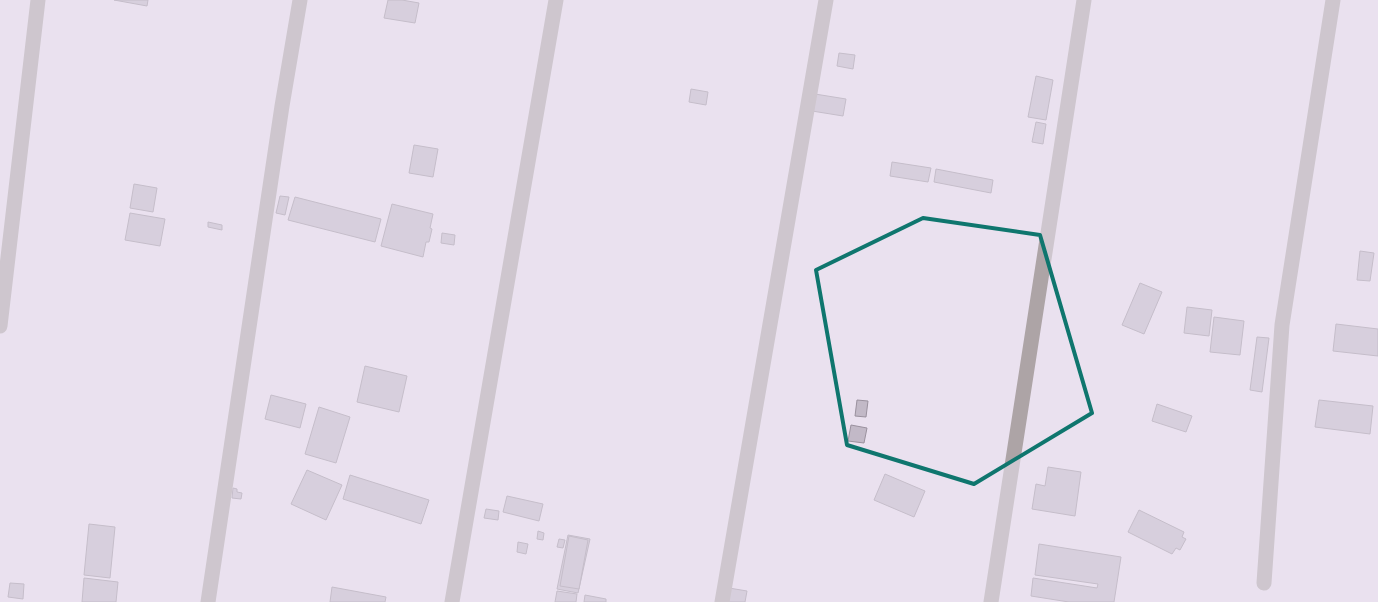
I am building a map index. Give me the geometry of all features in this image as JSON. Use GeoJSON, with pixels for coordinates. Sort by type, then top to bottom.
{"type":"FeatureCollection","features":[{"type":"Feature","properties":{"kind":"street"},"geometry":{"type":"LineString","coordinates":[[0,326],[38,0]]}},
{"type":"Feature","properties":{"kind":"street"},"geometry":{"type":"LineString","coordinates":[[208,602],[279,125],[300,0]]}},
{"type":"Feature","properties":{"kind":"street"},"geometry":{"type":"LineString","coordinates":[[452,602],[556,0]]}},
{"type":"Feature","properties":{"kind":"street"},"geometry":{"type":"LineString","coordinates":[[722,602],[826,0]]}},
{"type":"Feature","properties":{"kind":"street"},"geometry":{"type":"LineString","coordinates":[[990,602],[1084,0]]}},
{"type":"Feature","properties":{"kind":"street"},"geometry":{"type":"LineString","coordinates":[[1264,583],[1282,325],[1333,0]]}},
{"type":"Feature","properties":{"kind":"highlighted area"},"geometry":{"type":"Polygon","coordinates":[[[923,218],[1040,235],[1092,413],[974,484],[847,445],[816,270],[923,218]]]}},
{"type":"Feature","properties":{"kind":"building"},"geometry":{"type":"Polygon","coordinates":[[[114,0],[148,0],[147,6],[114,0]]]}},
{"type":"Feature","properties":{"kind":"building"},"geometry":{"type":"Polygon","coordinates":[[[388,0],[419,3],[415,23],[384,18],[388,0]]]}},
{"type":"Feature","properties":{"kind":"building"},"geometry":{"type":"Polygon","coordinates":[[[839,53],[855,55],[853,69],[837,66],[839,53]]]}},
{"type":"Feature","properties":{"kind":"building"},"geometry":{"type":"Polygon","coordinates":[[[1036,76],[1053,80],[1046,120],[1028,117],[1036,76]]]}},
{"type":"Feature","properties":{"kind":"building"},"geometry":{"type":"Polygon","coordinates":[[[691,89],[708,92],[706,105],[689,102],[691,89]]]}},
{"type":"Feature","properties":{"kind":"building"},"geometry":{"type":"Polygon","coordinates":[[[815,94],[846,99],[843,116],[812,111],[815,94]]]}},
{"type":"Feature","properties":{"kind":"building"},"geometry":{"type":"Polygon","coordinates":[[[1036,122],[1046,124],[1043,144],[1032,142],[1036,122]]]}},
{"type":"Feature","properties":{"kind":"building"},"geometry":{"type":"Polygon","coordinates":[[[414,145],[438,149],[433,177],[409,173],[414,145]]]}},
{"type":"Feature","properties":{"kind":"building"},"geometry":{"type":"Polygon","coordinates":[[[892,162],[931,168],[928,182],[890,176],[892,162]]]}},
{"type":"Feature","properties":{"kind":"building"},"geometry":{"type":"Polygon","coordinates":[[[936,169],[993,180],[991,193],[934,182],[936,169]]]}},
{"type":"Feature","properties":{"kind":"building"},"geometry":{"type":"Polygon","coordinates":[[[134,184],[157,188],[153,212],[130,208],[134,184]]]}},
{"type":"Feature","properties":{"kind":"building"},"geometry":{"type":"Polygon","coordinates":[[[280,196],[289,197],[285,215],[276,213],[280,196]]]}},
{"type":"Feature","properties":{"kind":"building"},"geometry":{"type":"Polygon","coordinates":[[[295,197],[381,219],[375,242],[288,220],[295,197]]]}},
{"type":"Feature","properties":{"kind":"building"},"geometry":{"type":"Polygon","coordinates":[[[392,204],[433,214],[429,242],[426,242],[423,257],[381,246],[392,204]]]}},
{"type":"Feature","properties":{"kind":"building"},"geometry":{"type":"Polygon","coordinates":[[[130,213],[165,219],[160,246],[125,240],[130,213]]]}},
{"type":"Feature","properties":{"kind":"building"},"geometry":{"type":"Polygon","coordinates":[[[208,222],[222,225],[222,230],[208,227],[208,222]]]}},
{"type":"Feature","properties":{"kind":"building"},"geometry":{"type":"Polygon","coordinates":[[[442,233],[455,235],[454,245],[441,243],[442,233]]]}},
{"type":"Feature","properties":{"kind":"building"},"geometry":{"type":"Polygon","coordinates":[[[1360,251],[1374,253],[1370,281],[1357,280],[1360,251]]]}},
{"type":"Feature","properties":{"kind":"building"},"geometry":{"type":"Polygon","coordinates":[[[1140,283],[1162,292],[1144,334],[1122,325],[1140,283]]]}},
{"type":"Feature","properties":{"kind":"building"},"geometry":{"type":"Polygon","coordinates":[[[1187,307],[1212,310],[1209,336],[1184,333],[1187,307]]]}},
{"type":"Feature","properties":{"kind":"building"},"geometry":{"type":"Polygon","coordinates":[[[1214,317],[1244,321],[1240,355],[1210,352],[1214,317]]]}},
{"type":"Feature","properties":{"kind":"building"},"geometry":{"type":"Polygon","coordinates":[[[1336,324],[1378,329],[1378,356],[1333,351],[1336,324]]]}},
{"type":"Feature","properties":{"kind":"building"},"geometry":{"type":"Polygon","coordinates":[[[1257,337],[1269,338],[1262,392],[1250,390],[1257,337]]]}},
{"type":"Feature","properties":{"kind":"building"},"geometry":{"type":"Polygon","coordinates":[[[365,366],[407,376],[399,412],[357,402],[365,366]]]}},
{"type":"Feature","properties":{"kind":"building"},"geometry":{"type":"Polygon","coordinates":[[[271,395],[306,404],[300,428],[265,419],[271,395]]]}},
{"type":"Feature","properties":{"kind":"building"},"geometry":{"type":"Polygon","coordinates":[[[857,400],[868,401],[866,417],[855,416],[857,400]]]}},
{"type":"Feature","properties":{"kind":"building"},"geometry":{"type":"Polygon","coordinates":[[[1319,400],[1373,406],[1370,434],[1315,427],[1319,400]]]}},
{"type":"Feature","properties":{"kind":"building"},"geometry":{"type":"Polygon","coordinates":[[[1157,404],[1192,416],[1186,432],[1152,421],[1157,404]]]}},
{"type":"Feature","properties":{"kind":"building"},"geometry":{"type":"Polygon","coordinates":[[[319,407],[350,417],[336,463],[305,454],[319,407]]]}},
{"type":"Feature","properties":{"kind":"building"},"geometry":{"type":"Polygon","coordinates":[[[851,425],[867,428],[864,443],[848,441],[851,425]]]}},
{"type":"Feature","properties":{"kind":"building"},"geometry":{"type":"Polygon","coordinates":[[[1048,467],[1081,472],[1075,516],[1032,509],[1036,484],[1045,486],[1048,467]]]}},
{"type":"Feature","properties":{"kind":"building"},"geometry":{"type":"Polygon","coordinates":[[[307,470],[342,485],[326,520],[291,504],[307,470]]]}},
{"type":"Feature","properties":{"kind":"building"},"geometry":{"type":"Polygon","coordinates":[[[885,474],[925,491],[914,517],[874,500],[885,474]]]}},
{"type":"Feature","properties":{"kind":"building"},"geometry":{"type":"Polygon","coordinates":[[[350,475],[429,500],[421,524],[343,499],[350,475]]]}},
{"type":"Feature","properties":{"kind":"building"},"geometry":{"type":"Polygon","coordinates":[[[233,488],[237,489],[237,492],[242,493],[241,499],[232,498],[233,488]]]}},
{"type":"Feature","properties":{"kind":"building"},"geometry":{"type":"Polygon","coordinates":[[[507,496],[543,504],[539,521],[503,512],[507,496]]]}},
{"type":"Feature","properties":{"kind":"building"},"geometry":{"type":"Polygon","coordinates":[[[486,509],[499,511],[498,520],[484,518],[486,509]]]}},
{"type":"Feature","properties":{"kind":"building"},"geometry":{"type":"Polygon","coordinates":[[[1139,510],[1184,532],[1182,537],[1186,539],[1180,550],[1176,548],[1172,554],[1128,532],[1139,510]]]}},
{"type":"Feature","properties":{"kind":"building"},"geometry":{"type":"Polygon","coordinates":[[[89,524],[115,527],[110,578],[84,575],[89,524]]]}},
{"type":"Feature","properties":{"kind":"building"},"geometry":{"type":"Polygon","coordinates":[[[538,531],[544,533],[543,540],[537,539],[538,531]]]}},
{"type":"Feature","properties":{"kind":"building"},"geometry":{"type":"Polygon","coordinates":[[[568,535],[590,539],[578,593],[557,589],[568,535]]]}},
{"type":"Feature","properties":{"kind":"building"},"geometry":{"type":"Polygon","coordinates":[[[569,536],[588,540],[579,589],[560,586],[569,536]]]}},
{"type":"Feature","properties":{"kind":"building"},"geometry":{"type":"Polygon","coordinates":[[[559,539],[565,540],[563,548],[557,547],[559,539]]]}},
{"type":"Feature","properties":{"kind":"building"},"geometry":{"type":"Polygon","coordinates":[[[518,542],[528,544],[526,554],[517,552],[518,542]]]}},
{"type":"Feature","properties":{"kind":"building"},"geometry":{"type":"Polygon","coordinates":[[[1039,544],[1121,557],[1114,602],[1069,602],[1031,596],[1033,578],[1097,588],[1098,584],[1035,575],[1039,544]]]}},
{"type":"Feature","properties":{"kind":"building"},"geometry":{"type":"Polygon","coordinates":[[[84,578],[118,582],[116,602],[82,602],[84,578]]]}},
{"type":"Feature","properties":{"kind":"building"},"geometry":{"type":"Polygon","coordinates":[[[10,583],[24,584],[23,599],[8,597],[10,583]]]}},
{"type":"Feature","properties":{"kind":"building"},"geometry":{"type":"Polygon","coordinates":[[[332,587],[386,597],[385,602],[330,602],[332,587]]]}},
{"type":"Feature","properties":{"kind":"building"},"geometry":{"type":"Polygon","coordinates":[[[729,588],[747,591],[745,602],[726,602],[729,588]]]}},
{"type":"Feature","properties":{"kind":"building"},"geometry":{"type":"Polygon","coordinates":[[[557,591],[577,594],[576,602],[555,602],[557,591]]]}},
{"type":"Feature","properties":{"kind":"building"},"geometry":{"type":"Polygon","coordinates":[[[585,595],[606,599],[606,602],[584,602],[585,595]]]}}]}
